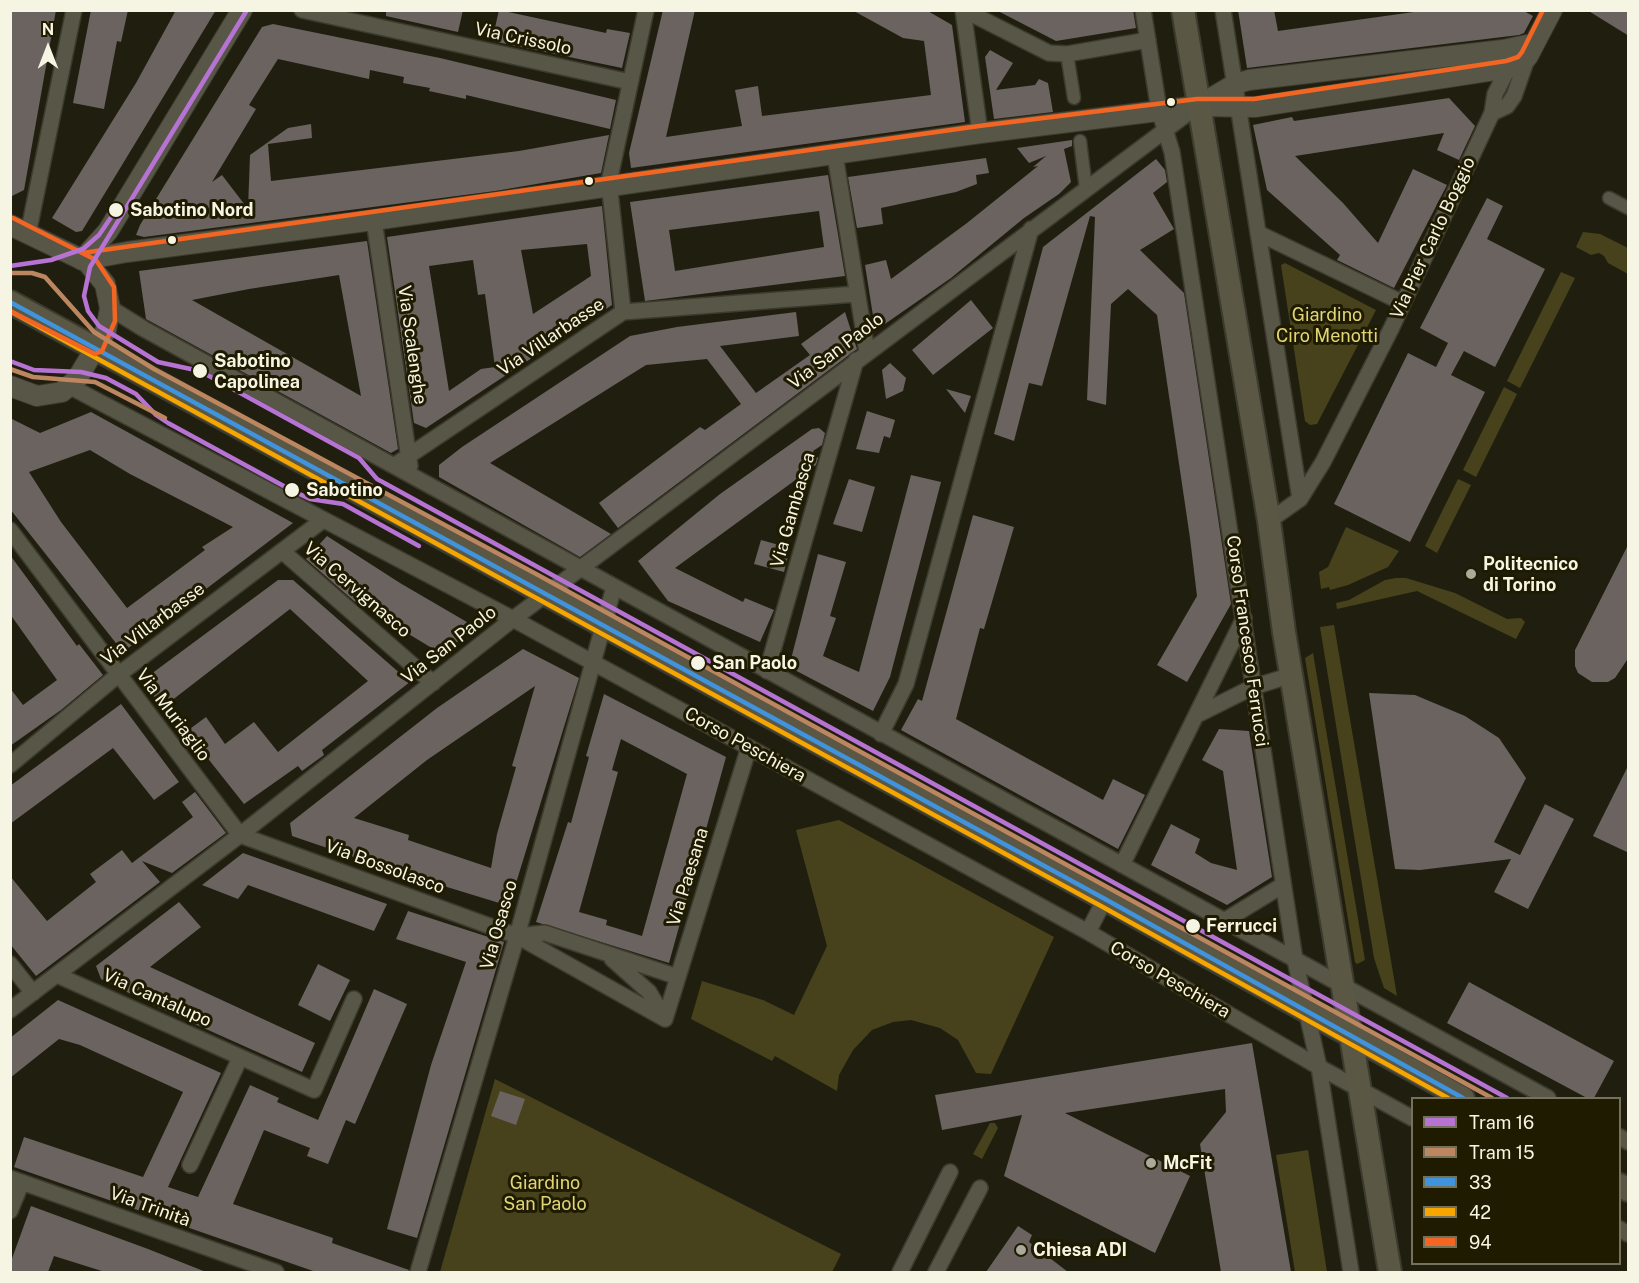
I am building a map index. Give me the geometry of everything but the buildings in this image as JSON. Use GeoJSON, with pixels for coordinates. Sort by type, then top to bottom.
{"type":"FeatureCollection","features":[{"type":"Feature","properties":{"kind":"main road"},"geometry":{"type":"LineString","coordinates":[[1183,10],[1269,521],[1390,1272]]}},
{"type":"Feature","properties":{"kind":"main road","name":"Corso Peschiera"},"geometry":{"type":"LineString","coordinates":[[10,302],[1105,899],[1461,1097]]}},
{"type":"Feature","properties":{"kind":"street"},"geometry":{"type":"LineString","coordinates":[[28,234],[74,10]]}},
{"type":"Feature","properties":{"kind":"street"},"geometry":{"type":"LineString","coordinates":[[83,260],[108,231],[242,10]]}},
{"type":"Feature","properties":{"kind":"street","name":"Via Crissolo"},"geometry":{"type":"LineString","coordinates":[[302,10],[630,82]]}},
{"type":"Feature","properties":{"kind":"street"},"geometry":{"type":"LineString","coordinates":[[623,312],[608,185],[646,10]]}},
{"type":"Feature","properties":{"kind":"street"},"geometry":{"type":"LineString","coordinates":[[963,10],[1049,53],[1067,54],[1148,40]]}},
{"type":"Feature","properties":{"kind":"street"},"geometry":{"type":"LineString","coordinates":[[963,10],[980,133]]}},
{"type":"Feature","properties":{"kind":"street","name":"Corso Francesco Ferrucci"},"geometry":{"type":"LineString","coordinates":[[1143,10],[1159,110],[1172,152],[1295,960],[1319,1067],[1351,1272]]}},
{"type":"Feature","properties":{"kind":"street"},"geometry":{"type":"LineString","coordinates":[[1223,10],[1300,499]]}},
{"type":"Feature","properties":{"kind":"street"},"geometry":{"type":"LineString","coordinates":[[83,260],[980,133],[1198,106],[1239,108],[1508,68],[1522,63],[1526,49],[1552,11]]}},
{"type":"Feature","properties":{"kind":"street"},"geometry":{"type":"LineString","coordinates":[[1198,106],[1234,84],[1256,79],[1526,49]]}},
{"type":"Feature","properties":{"kind":"street","name":"Via Pier Carlo Boggio"},"geometry":{"type":"LineString","coordinates":[[1269,521],[1300,499],[1323,462],[1492,113],[1507,106],[1514,96],[1526,49]]}},
{"type":"Feature","properties":{"kind":"street"},"geometry":{"type":"LineString","coordinates":[[1067,54],[1074,98]]}},
{"type":"Feature","properties":{"kind":"street"},"geometry":{"type":"LineString","coordinates":[[1492,113],[1495,94],[1508,68]]}},
{"type":"Feature","properties":{"kind":"street","name":"Via San Paolo"},"geometry":{"type":"LineString","coordinates":[[10,1010],[240,835],[513,619],[861,356],[1198,106]]}},
{"type":"Feature","properties":{"kind":"street"},"geometry":{"type":"LineString","coordinates":[[1080,141],[1086,189]]}},
{"type":"Feature","properties":{"kind":"street","name":"Via Gambasca"},"geometry":{"type":"LineString","coordinates":[[767,671],[861,356],[856,294],[835,154]]}},
{"type":"Feature","properties":{"kind":"street"},"geometry":{"type":"LineString","coordinates":[[1609,198],[1629,208]]}},
{"type":"Feature","properties":{"kind":"street","name":"Via Scalenghe"},"geometry":{"type":"LineString","coordinates":[[374,220],[401,461],[411,475],[580,569]]}},
{"type":"Feature","properties":{"kind":"street"},"geometry":{"type":"LineString","coordinates":[[10,225],[83,260],[101,278],[110,308],[106,330],[77,379],[62,392],[37,396],[10,386]]}},
{"type":"Feature","properties":{"kind":"street"},"geometry":{"type":"LineString","coordinates":[[881,734],[906,684],[974,445],[1031,230]]}},
{"type":"Feature","properties":{"kind":"street"},"geometry":{"type":"LineString","coordinates":[[1258,233],[1401,302]]}},
{"type":"Feature","properties":{"kind":"street","name":"Via Villarbasse"},"geometry":{"type":"LineString","coordinates":[[401,461],[623,312],[856,294]]}},
{"type":"Feature","properties":{"kind":"street"},"geometry":{"type":"LineString","coordinates":[[110,308],[144,330],[401,461]]}},
{"type":"Feature","properties":{"kind":"street","name":"Corso Peschiera"},"geometry":{"type":"LineString","coordinates":[[69,386],[513,619],[749,747],[1088,932],[1319,1067],[1411,1117]]}},
{"type":"Feature","properties":{"kind":"street","name":"Via Villarbasse"},"geometry":{"type":"LineString","coordinates":[[10,765],[118,675],[323,520]]}},
{"type":"Feature","properties":{"kind":"street","name":"Via Muriaglio"},"geometry":{"type":"LineString","coordinates":[[10,530],[240,835]]}},
{"type":"Feature","properties":{"kind":"street","name":"Via Cervignasco"},"geometry":{"type":"LineString","coordinates":[[282,551],[433,683]]}},
{"type":"Feature","properties":{"kind":"street"},"geometry":{"type":"LineString","coordinates":[[580,569],[1546,1097]]}},
{"type":"Feature","properties":{"kind":"street","name":"Via Osasco"},"geometry":{"type":"LineString","coordinates":[[418,1272],[517,936],[591,662],[614,587]]}},
{"type":"Feature","properties":{"kind":"street"},"geometry":{"type":"LineString","coordinates":[[1122,865],[1244,618]]}},
{"type":"Feature","properties":{"kind":"street"},"geometry":{"type":"LineString","coordinates":[[1197,715],[1253,687],[1292,675]]}},
{"type":"Feature","properties":{"kind":"street","name":"Via Paesana"},"geometry":{"type":"LineString","coordinates":[[665,1019],[749,747]]}},
{"type":"Feature","properties":{"kind":"street","name":"Via Bossolasco"},"geometry":{"type":"LineString","coordinates":[[240,835],[517,936],[665,1019]]}},
{"type":"Feature","properties":{"kind":"street"},"geometry":{"type":"LineString","coordinates":[[1224,921],[1284,885]]}},
{"type":"Feature","properties":{"kind":"street"},"geometry":{"type":"LineString","coordinates":[[1088,932],[1105,899]]}},
{"type":"Feature","properties":{"kind":"street","name":"Via Bossolasco"},"geometry":{"type":"LineString","coordinates":[[517,936],[544,933],[678,977]]}},
{"type":"Feature","properties":{"kind":"street","name":"Via Bossolasco"},"geometry":{"type":"LineString","coordinates":[[603,952],[649,992],[665,1019]]}},
{"type":"Feature","properties":{"kind":"street"},"geometry":{"type":"LineString","coordinates":[[10,964],[33,993]]}},
{"type":"Feature","properties":{"kind":"street","name":"Via Cantalupo"},"geometry":{"type":"LineString","coordinates":[[57,975],[314,1090],[354,999]]}},
{"type":"Feature","properties":{"kind":"street"},"geometry":{"type":"LineString","coordinates":[[190,1165],[240,1058]]}},
{"type":"Feature","properties":{"kind":"street"},"geometry":{"type":"LineString","coordinates":[[900,1272],[950,1172]]}},
{"type":"Feature","properties":{"kind":"street"},"geometry":{"type":"LineString","coordinates":[[10,1211],[16,1180]]}},
{"type":"Feature","properties":{"kind":"street","name":"Via Trinità"},"geometry":{"type":"LineString","coordinates":[[16,1180],[276,1272]]}},
{"type":"Feature","properties":{"kind":"street"},"geometry":{"type":"LineString","coordinates":[[936,1272],[980,1188]]}},
{"type":"Feature","properties":{"kind":"green space"},"geometry":{"type":"Polygon","coordinates":[[[1583,232],[1600,234],[1628,248],[1628,274],[1608,263],[1599,253],[1591,255],[1576,247],[1583,232]]]}},
{"type":"Feature","properties":{"kind":"green space","name":"Giardino Ciro Menotti"},"geometry":{"type":"Polygon","coordinates":[[[1285,263],[1376,310],[1317,424],[1310,425],[1305,421],[1281,265],[1285,263]]]}},
{"type":"Feature","properties":{"kind":"green space"},"geometry":{"type":"Polygon","coordinates":[[[1561,272],[1575,278],[1520,388],[1507,381],[1561,272]]]}},
{"type":"Feature","properties":{"kind":"green space"},"geometry":{"type":"Polygon","coordinates":[[[1504,387],[1517,394],[1476,477],[1463,470],[1504,387]]]}},
{"type":"Feature","properties":{"kind":"green space"},"geometry":{"type":"Polygon","coordinates":[[[1458,479],[1471,485],[1437,553],[1425,546],[1458,479]]]}},
{"type":"Feature","properties":{"kind":"green space"},"geometry":{"type":"Polygon","coordinates":[[[1346,527],[1399,551],[1388,567],[1348,585],[1330,590],[1329,587],[1321,589],[1319,572],[1328,567],[1346,527]]]}},
{"type":"Feature","properties":{"kind":"green space"},"geometry":{"type":"Polygon","coordinates":[[[1406,578],[1455,593],[1507,619],[1521,618],[1525,622],[1516,639],[1417,591],[1337,609],[1336,603],[1349,600],[1385,580],[1406,578]]]}},
{"type":"Feature","properties":{"kind":"green space"},"geometry":{"type":"Polygon","coordinates":[[[1334,625],[1397,996],[1384,988],[1374,958],[1320,627],[1334,625]]]}},
{"type":"Feature","properties":{"kind":"green space"},"geometry":{"type":"Polygon","coordinates":[[[1313,653],[1365,960],[1357,964],[1305,658],[1313,653]]]}},
{"type":"Feature","properties":{"kind":"green space"},"geometry":{"type":"Polygon","coordinates":[[[839,820],[1054,937],[991,1074],[976,1073],[958,1040],[940,1028],[911,1020],[893,1022],[872,1030],[853,1050],[839,1075],[837,1091],[775,1056],[772,1061],[691,1019],[702,981],[763,1000],[794,1015],[827,946],[796,830],[839,820]]]}},
{"type":"Feature","properties":{"kind":"green space","name":"Giardino San Paolo"},"geometry":{"type":"Polygon","coordinates":[[[495,1079],[841,1254],[832,1272],[440,1272],[495,1079]]]}},
{"type":"Feature","properties":{"kind":"green space"},"geometry":{"type":"Polygon","coordinates":[[[990,1123],[995,1123],[998,1128],[982,1159],[973,1154],[990,1123]]]}},
{"type":"Feature","properties":{"kind":"green space"},"geometry":{"type":"Polygon","coordinates":[[[1308,1150],[1327,1272],[1295,1272],[1276,1155],[1308,1150]]]}},
{"type":"Feature","properties":{"kind":"tram line","name":"16"},"geometry":{"type":"LineString","coordinates":[[247,10],[90,267],[84,296],[88,311],[99,326],[158,362],[200,371],[359,458],[377,479],[1505,1097]]}},
{"type":"Feature","properties":{"kind":"tram line","name":"16"},"geometry":{"type":"LineString","coordinates":[[10,266],[51,260],[83,249],[99,235],[116,210]]}},
{"type":"Feature","properties":{"kind":"tram line","name":"15"},"geometry":{"type":"LineString","coordinates":[[10,273],[32,273],[45,277],[94,332],[154,369],[538,575],[1490,1097]]}},
{"type":"Feature","properties":{"kind":"tram line","name":"16"},"geometry":{"type":"LineString","coordinates":[[10,361],[34,370],[81,372],[106,378],[136,394],[156,415],[168,423],[291,490],[310,499],[343,504],[419,546]]}},
{"type":"Feature","properties":{"kind":"tram line","name":"15"},"geometry":{"type":"LineString","coordinates":[[10,369],[33,377],[95,382],[165,418]]}},
{"type":"Feature","properties":{"kind":"transit line","name":"94"},"geometry":{"type":"LineString","coordinates":[[82,253],[979,126],[1197,99],[1254,99],[1506,61],[1518,57],[1522,52],[1543,10]]}},
{"type":"Feature","properties":{"kind":"transit line","name":"94"},"geometry":{"type":"LineString","coordinates":[[10,311],[95,354],[102,351],[115,321],[114,287],[96,260],[13,218]]}},
{"type":"Feature","properties":{"kind":"transit line","name":"33"},"geometry":{"type":"LineString","coordinates":[[10,302],[1105,899],[1461,1097]]}},
{"type":"Feature","properties":{"kind":"transit line","name":"42"},"geometry":{"type":"LineString","coordinates":[[10,311],[1101,906],[1446,1097]]}},
{"type":"Feature","properties":{"kind":"place","name":"Sabotino Nord"},"geometry":{"type":"Point","coordinates":[116,210]}},
{"type":"Feature","properties":{"kind":"place","name":"Sabotino Capolinea"},"geometry":{"type":"Point","coordinates":[200,371]}},
{"type":"Feature","properties":{"kind":"place","name":"Sabotino"},"geometry":{"type":"Point","coordinates":[292,490]}},
{"type":"Feature","properties":{"kind":"place","name":"Politecnico di Torino"},"geometry":{"type":"Point","coordinates":[1471,574]}},
{"type":"Feature","properties":{"kind":"place","name":"San Paolo"},"geometry":{"type":"Point","coordinates":[698,663]}},
{"type":"Feature","properties":{"kind":"place","name":"Ferrucci"},"geometry":{"type":"Point","coordinates":[1193,926]}},
{"type":"Feature","properties":{"kind":"place","name":"McFit"},"geometry":{"type":"Point","coordinates":[1151,1163]}},
{"type":"Feature","properties":{"kind":"place","name":"Chiesa ADI"},"geometry":{"type":"Point","coordinates":[1021,1250]}}]}
